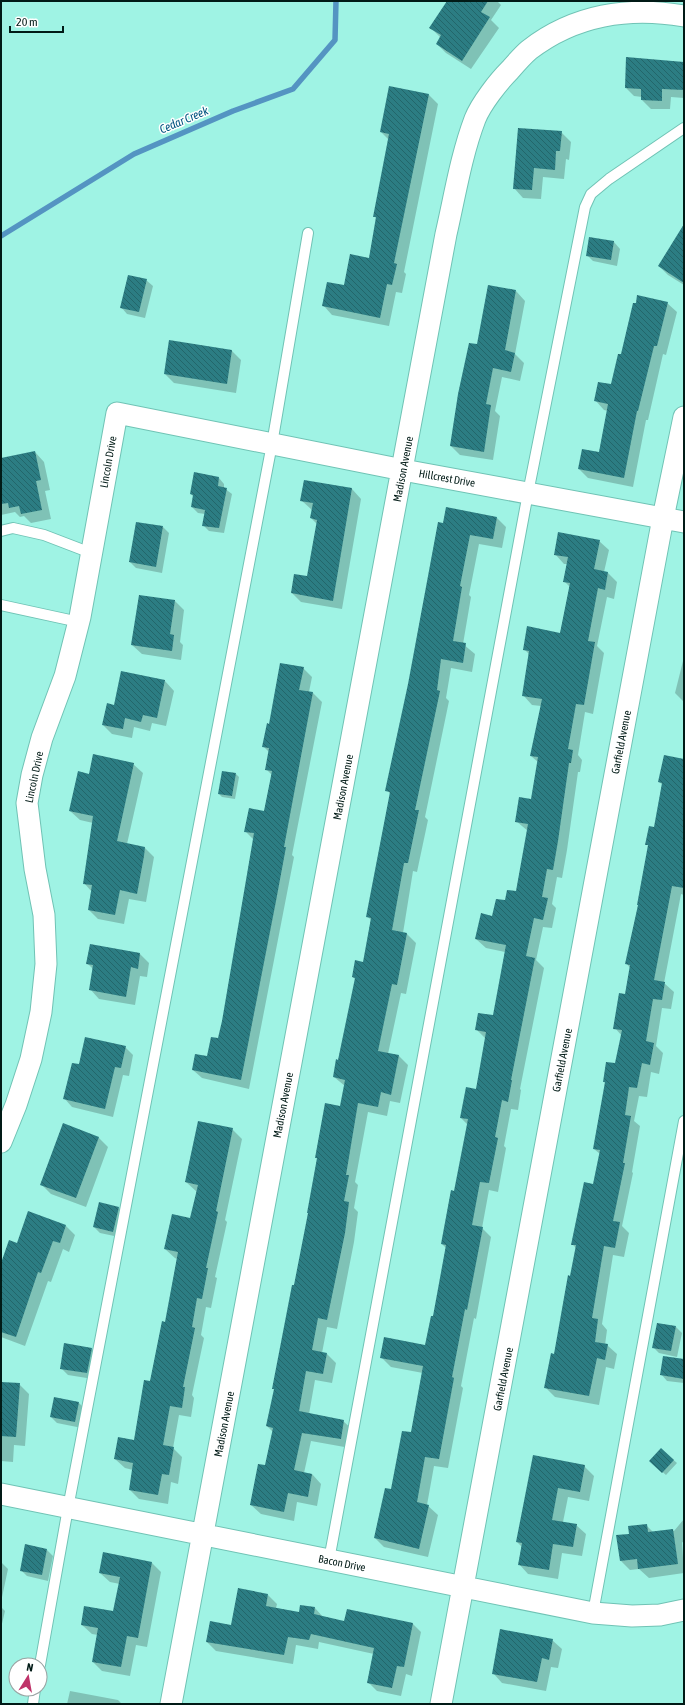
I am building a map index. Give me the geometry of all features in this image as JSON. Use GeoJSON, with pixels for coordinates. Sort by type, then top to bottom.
{"type":"FeatureCollection","features":[{"type":"Feature","properties":{"kind":"street","name":"Madison Avenue"},"geometry":{"type":"LineString","coordinates":[[171,1704],[446,234],[462,157],[476,117],[499,81],[529,50],[564,28],[598,16],[639,11],[684,16]]}},
{"type":"Feature","properties":{"kind":"street","name":"Hillcrest Drive"},"geometry":{"type":"LineString","coordinates":[[117,413],[403,470],[684,522]]}},
{"type":"Feature","properties":{"kind":"street","name":"Lincoln Drive"},"geometry":{"type":"LineString","coordinates":[[1,1142],[16,1105],[31,1059],[41,1012],[46,964],[44,915],[35,869],[27,803],[32,775],[42,738],[64,676],[78,622],[117,413]]}},
{"type":"Feature","properties":{"kind":"street","name":"Garfield Avenue"},"geometry":{"type":"LineString","coordinates":[[441,1704],[663,518],[684,417]]}},
{"type":"Feature","properties":{"kind":"street","name":"Bacon Drive"},"geometry":{"type":"LineString","coordinates":[[1,1494],[593,1613],[632,1616],[660,1615],[684,1610]]}},
{"type":"Feature","properties":{"kind":"lane"},"geometry":{"type":"LineString","coordinates":[[329,1560],[528,493],[585,206],[591,194],[609,179],[684,128]]}},
{"type":"Feature","properties":{"kind":"lane"},"geometry":{"type":"LineString","coordinates":[[41,1657],[68,1508],[272,444],[308,233]]}},
{"type":"Feature","properties":{"kind":"lane"},"geometry":{"type":"LineString","coordinates":[[1,531],[13,528],[44,535],[91,553]]}},
{"type":"Feature","properties":{"kind":"lane"},"geometry":{"type":"LineString","coordinates":[[1,605],[78,622]]}},
{"type":"Feature","properties":{"kind":"lane"},"geometry":{"type":"LineString","coordinates":[[593,1613],[684,1121]]}},
{"type":"Feature","properties":{"kind":"building"},"geometry":{"type":"Polygon","coordinates":[[[447,1],[488,1],[481,12],[490,17],[462,61],[436,44],[441,35],[429,28],[447,1]]]}},
{"type":"Feature","properties":{"kind":"building"},"geometry":{"type":"Polygon","coordinates":[[[626,57],[684,62],[684,90],[662,89],[662,101],[641,100],[641,89],[625,88],[626,57]]]}},
{"type":"Feature","properties":{"kind":"building"},"geometry":{"type":"Polygon","coordinates":[[[389,86],[429,94],[394,263],[397,264],[392,285],[387,284],[380,318],[322,306],[327,282],[344,285],[350,254],[369,258],[376,217],[373,217],[389,134],[380,132],[389,86]]]}},
{"type":"Feature","properties":{"kind":"building"},"geometry":{"type":"Polygon","coordinates":[[[518,128],[562,131],[560,151],[556,151],[555,170],[534,168],[532,190],[513,189],[518,128]]]}},
{"type":"Feature","properties":{"kind":"building"},"geometry":{"type":"Polygon","coordinates":[[[684,224],[684,283],[658,266],[684,224]]]}},
{"type":"Feature","properties":{"kind":"building"},"geometry":{"type":"Polygon","coordinates":[[[589,237],[614,241],[611,260],[586,256],[589,237]]]}},
{"type":"Feature","properties":{"kind":"building"},"geometry":{"type":"Polygon","coordinates":[[[128,275],[147,279],[139,312],[120,308],[128,275]]]}},
{"type":"Feature","properties":{"kind":"building"},"geometry":{"type":"Polygon","coordinates":[[[488,285],[516,290],[505,350],[515,353],[511,372],[493,368],[486,404],[491,405],[484,452],[450,446],[458,394],[469,343],[477,344],[488,285]]]}},
{"type":"Feature","properties":{"kind":"building"},"geometry":{"type":"Polygon","coordinates":[[[637,295],[668,302],[657,346],[654,346],[637,411],[624,478],[578,469],[582,449],[599,452],[608,404],[594,401],[598,382],[611,384],[618,354],[621,354],[633,303],[636,303],[637,295]]]}},
{"type":"Feature","properties":{"kind":"building"},"geometry":{"type":"Polygon","coordinates":[[[169,340],[232,350],[227,384],[164,374],[169,340]]]}},
{"type":"Feature","properties":{"kind":"building"},"geometry":{"type":"Polygon","coordinates":[[[35,451],[41,480],[36,481],[42,510],[21,514],[19,506],[9,508],[8,503],[1,504],[1,458],[35,451]]]}},
{"type":"Feature","properties":{"kind":"building"},"geometry":{"type":"Polygon","coordinates":[[[194,472],[219,477],[218,486],[227,488],[219,528],[202,526],[205,510],[191,507],[193,495],[190,494],[194,472]]]}},
{"type":"Feature","properties":{"kind":"building"},"geometry":{"type":"Polygon","coordinates":[[[304,480],[352,488],[333,601],[291,593],[294,574],[307,576],[317,520],[310,518],[313,503],[300,501],[304,480]]]}},
{"type":"Feature","properties":{"kind":"building"},"geometry":{"type":"Polygon","coordinates":[[[446,507],[497,517],[493,539],[470,535],[460,586],[462,587],[453,641],[466,643],[463,663],[441,659],[437,690],[440,691],[415,810],[419,810],[408,863],[404,863],[392,930],[407,933],[397,985],[392,984],[378,1051],[399,1055],[391,1095],[381,1092],[378,1107],[358,1103],[346,1175],[349,1175],[344,1201],[349,1202],[345,1233],[327,1320],[318,1318],[312,1350],[327,1353],[323,1374],[306,1371],[299,1411],[344,1420],[341,1439],[302,1433],[294,1470],[312,1474],[308,1497],[288,1493],[284,1512],[250,1505],[258,1464],[265,1465],[273,1428],[266,1426],[292,1285],[294,1285],[308,1213],[317,1158],[315,1158],[325,1103],[340,1106],[345,1080],[333,1077],[336,1059],[338,1060],[355,978],[352,977],[355,960],[363,962],[371,918],[366,917],[390,792],[385,791],[408,684],[438,522],[443,523],[446,507]]]}},
{"type":"Feature","properties":{"kind":"building"},"geometry":{"type":"Polygon","coordinates":[[[136,522],[163,526],[156,567],[129,562],[136,522]]]}},
{"type":"Feature","properties":{"kind":"building"},"geometry":{"type":"Polygon","coordinates":[[[558,532],[600,540],[594,569],[608,572],[605,590],[598,588],[588,641],[595,642],[584,705],[576,704],[568,749],[573,750],[571,763],[569,763],[553,870],[547,869],[542,897],[548,898],[543,920],[534,918],[526,956],[535,958],[508,1102],[502,1100],[495,1137],[498,1138],[489,1183],[480,1182],[472,1225],[483,1227],[452,1377],[454,1378],[439,1459],[425,1457],[417,1502],[429,1505],[419,1549],[374,1538],[385,1488],[391,1489],[402,1431],[411,1432],[423,1366],[380,1358],[384,1337],[425,1345],[431,1316],[433,1316],[446,1245],[441,1244],[451,1190],[454,1191],[468,1119],[460,1118],[466,1087],[476,1089],[486,1032],[475,1030],[478,1013],[493,1015],[506,945],[475,939],[481,913],[492,916],[496,899],[505,900],[507,890],[516,891],[528,824],[515,822],[519,797],[531,799],[538,757],[530,756],[542,699],[522,696],[529,651],[523,650],[527,626],[560,633],[570,583],[563,582],[568,557],[554,555],[558,532]]]}},
{"type":"Feature","properties":{"kind":"building"},"geometry":{"type":"Polygon","coordinates":[[[139,595],[175,600],[170,634],[174,635],[172,651],[131,645],[139,595]]]}},
{"type":"Feature","properties":{"kind":"building"},"geometry":{"type":"Polygon","coordinates":[[[280,663],[304,667],[299,690],[313,692],[284,847],[286,847],[276,901],[241,1080],[192,1070],[195,1054],[207,1056],[211,1037],[218,1038],[222,1021],[254,833],[244,832],[249,808],[264,811],[272,771],[265,770],[269,748],[262,747],[267,723],[269,724],[280,663]]]}},
{"type":"Feature","properties":{"kind":"building"},"geometry":{"type":"Polygon","coordinates":[[[121,671],[165,680],[157,718],[143,715],[141,722],[125,718],[123,729],[102,725],[107,703],[114,705],[121,671]]]}},
{"type":"Feature","properties":{"kind":"building"},"geometry":{"type":"Polygon","coordinates":[[[93,754],[134,763],[117,841],[145,847],[144,856],[137,894],[120,890],[115,915],[88,910],[92,885],[83,884],[93,816],[69,811],[78,771],[89,774],[93,754]]]}},
{"type":"Feature","properties":{"kind":"building"},"geometry":{"type":"Polygon","coordinates":[[[664,755],[684,759],[684,888],[672,886],[654,980],[665,982],[662,1000],[653,999],[646,1041],[654,1043],[650,1065],[642,1063],[637,1088],[629,1087],[625,1115],[631,1116],[623,1163],[625,1163],[613,1221],[620,1222],[615,1248],[604,1246],[592,1318],[598,1319],[595,1342],[608,1344],[605,1360],[597,1358],[589,1396],[544,1388],[551,1353],[554,1354],[568,1275],[570,1276],[576,1245],[571,1245],[584,1182],[593,1184],[600,1150],[593,1149],[605,1082],[603,1082],[606,1062],[615,1063],[622,1030],[613,1029],[619,993],[625,994],[630,965],[625,964],[638,905],[648,845],[645,845],[649,826],[654,827],[662,783],[658,782],[664,755]]]}},
{"type":"Feature","properties":{"kind":"building"},"geometry":{"type":"Polygon","coordinates":[[[222,771],[236,773],[232,796],[218,794],[222,771]]]}},
{"type":"Feature","properties":{"kind":"building"},"geometry":{"type":"Polygon","coordinates":[[[90,944],[140,953],[138,969],[131,967],[126,997],[89,990],[93,965],[86,964],[90,944]]]}},
{"type":"Feature","properties":{"kind":"building"},"geometry":{"type":"Polygon","coordinates":[[[85,1037],[126,1046],[121,1068],[115,1067],[105,1109],[63,1099],[72,1063],[79,1064],[85,1037]]]}},
{"type":"Feature","properties":{"kind":"building"},"geometry":{"type":"Polygon","coordinates":[[[198,1121],[233,1128],[216,1211],[218,1212],[206,1268],[208,1268],[202,1299],[197,1298],[192,1327],[195,1328],[183,1387],[185,1387],[182,1408],[170,1406],[163,1445],[174,1447],[169,1475],[162,1474],[158,1495],[129,1490],[133,1463],[114,1459],[118,1437],[134,1440],[144,1380],[150,1381],[162,1321],[165,1322],[178,1252],[164,1249],[172,1214],[190,1218],[198,1185],[185,1182],[198,1121]]]}},
{"type":"Feature","properties":{"kind":"building"},"geometry":{"type":"Polygon","coordinates":[[[63,1123],[99,1137],[76,1198],[40,1185],[63,1123]]]}},
{"type":"Feature","properties":{"kind":"building"},"geometry":{"type":"Polygon","coordinates":[[[99,1202],[119,1207],[113,1232],[93,1227],[99,1202]]]}},
{"type":"Feature","properties":{"kind":"building"},"geometry":{"type":"Polygon","coordinates":[[[28,1211],[66,1225],[60,1243],[53,1241],[41,1273],[38,1272],[16,1337],[1,1332],[1,1263],[9,1240],[17,1243],[28,1211]]]}},
{"type":"Feature","properties":{"kind":"building"},"geometry":{"type":"Polygon","coordinates":[[[657,1323],[676,1326],[671,1351],[652,1348],[657,1323]]]}},
{"type":"Feature","properties":{"kind":"building"},"geometry":{"type":"Polygon","coordinates":[[[64,1343],[92,1348],[87,1373],[60,1369],[64,1343]]]}},
{"type":"Feature","properties":{"kind":"building"},"geometry":{"type":"Polygon","coordinates":[[[663,1356],[684,1359],[684,1379],[660,1375],[663,1356]]]}},
{"type":"Feature","properties":{"kind":"building"},"geometry":{"type":"Polygon","coordinates":[[[1,1382],[20,1383],[16,1437],[1,1436],[1,1382]]]}},
{"type":"Feature","properties":{"kind":"building"},"geometry":{"type":"Polygon","coordinates":[[[54,1397],[79,1402],[75,1422],[50,1417],[54,1397]]]}},
{"type":"Feature","properties":{"kind":"building"},"geometry":{"type":"Polygon","coordinates":[[[661,1448],[674,1460],[662,1473],[649,1461],[661,1448]]]}},
{"type":"Feature","properties":{"kind":"building"},"geometry":{"type":"Polygon","coordinates":[[[533,1455],[585,1465],[580,1492],[558,1488],[552,1520],[577,1524],[573,1547],[553,1544],[549,1570],[518,1565],[522,1543],[516,1542],[533,1455]]]}},
{"type":"Feature","properties":{"kind":"building"},"geometry":{"type":"Polygon","coordinates":[[[647,1524],[648,1532],[673,1529],[678,1564],[638,1569],[637,1559],[620,1561],[616,1535],[629,1534],[628,1526],[647,1524]]]}},
{"type":"Feature","properties":{"kind":"building"},"geometry":{"type":"Polygon","coordinates":[[[25,1544],[47,1549],[42,1575],[20,1571],[25,1544]]]}},
{"type":"Feature","properties":{"kind":"building"},"geometry":{"type":"Polygon","coordinates":[[[103,1552],[152,1562],[138,1638],[127,1636],[121,1667],[92,1662],[98,1628],[81,1625],[84,1606],[113,1611],[120,1577],[99,1573],[103,1552]]]}},
{"type":"Feature","properties":{"kind":"building"},"geometry":{"type":"Polygon","coordinates":[[[238,1588],[268,1594],[266,1606],[299,1612],[300,1605],[315,1607],[314,1614],[344,1621],[347,1609],[413,1623],[404,1667],[397,1666],[392,1688],[367,1683],[374,1648],[311,1634],[309,1640],[288,1637],[284,1655],[206,1642],[210,1621],[231,1625],[238,1588]]]}},
{"type":"Feature","properties":{"kind":"building"},"geometry":{"type":"Polygon","coordinates":[[[500,1629],[553,1639],[549,1660],[542,1658],[537,1682],[492,1674],[500,1629]]]}},
{"type":"Feature","properties":{"kind":"waterway","name":"Cedar Creek"},"geometry":{"type":"LineString","coordinates":[[1,236],[134,154],[233,111],[293,89],[335,40],[336,1]]}}]}
